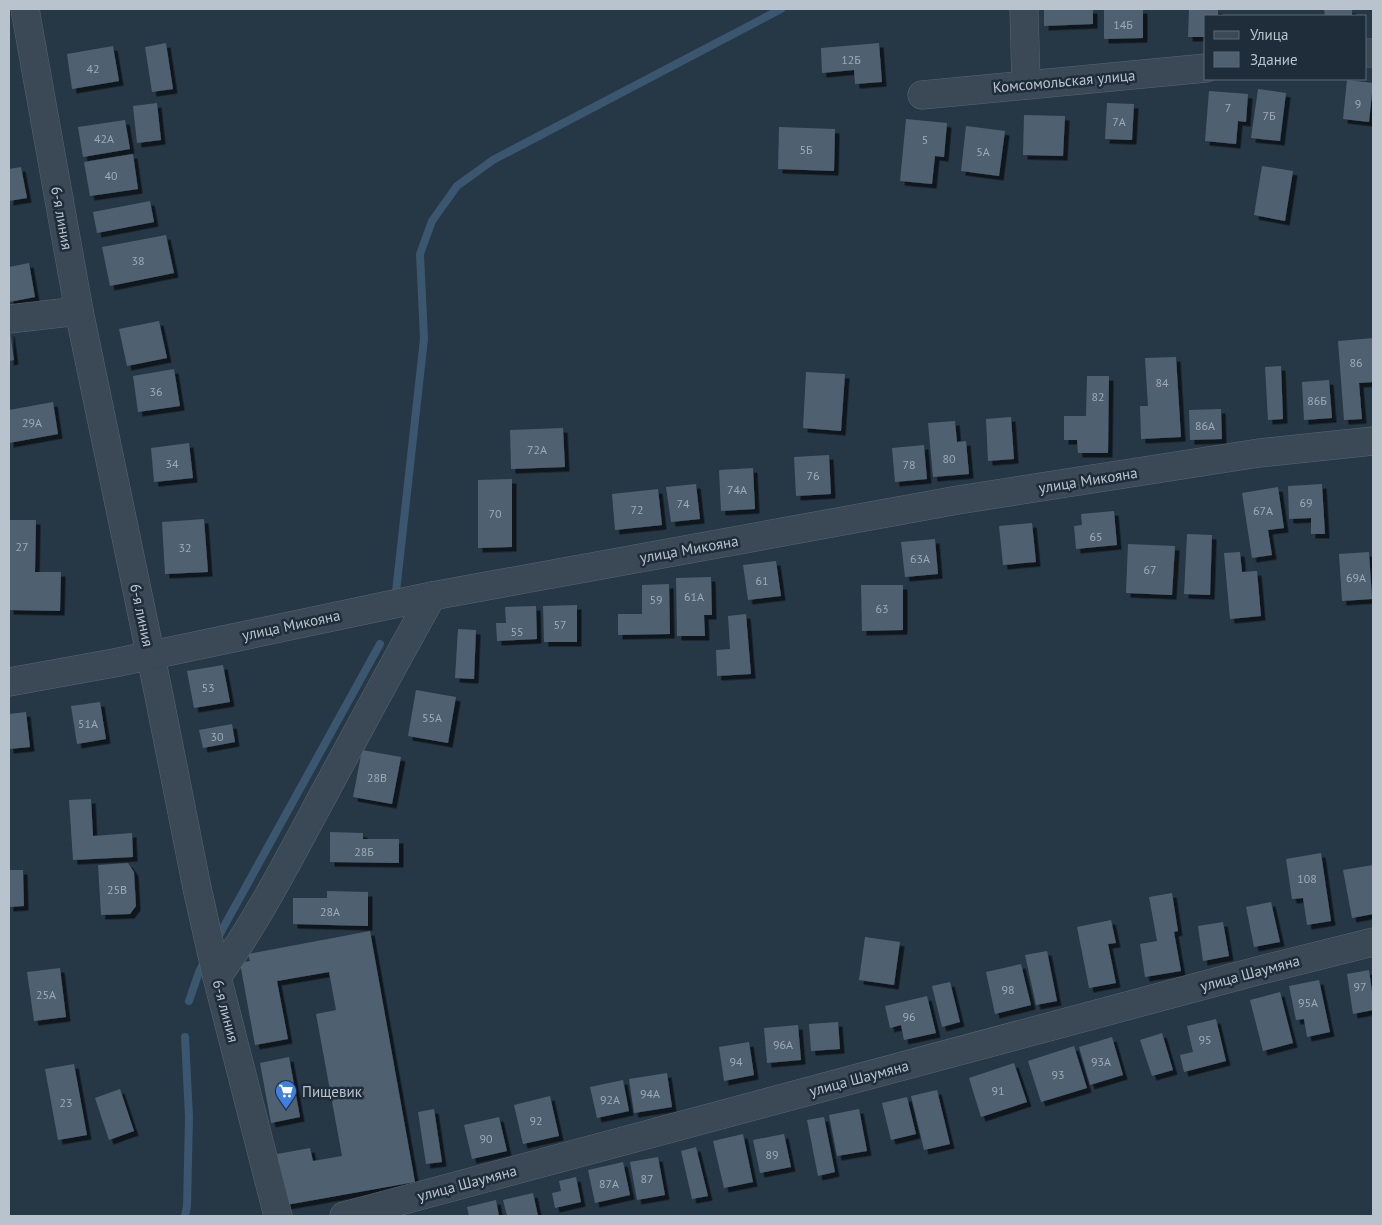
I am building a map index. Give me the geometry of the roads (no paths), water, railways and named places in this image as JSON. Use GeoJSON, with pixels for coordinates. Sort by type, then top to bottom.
{"type":"FeatureCollection","features":[{"type":"Feature","properties":{"kind":"street","name":"6-я линия"},"geometry":{"type":"LineString","coordinates":[[25,9],[79,311],[197,888],[217,977],[278,1216]]}},
{"type":"Feature","properties":{"kind":"street"},"geometry":{"type":"LineString","coordinates":[[1024,9],[1026,84]]}},
{"type":"Feature","properties":{"kind":"street","name":"Комсомольская улица"},"geometry":{"type":"LineString","coordinates":[[922,95],[1204,68]]}},
{"type":"Feature","properties":{"kind":"street"},"geometry":{"type":"LineString","coordinates":[[9,319],[79,311]]}},
{"type":"Feature","properties":{"kind":"street","name":"улица Микояна"},"geometry":{"type":"LineString","coordinates":[[9,682],[114,663],[432,596],[958,500],[1259,453],[1373,441]]}},
{"type":"Feature","properties":{"kind":"street"},"geometry":{"type":"LineString","coordinates":[[217,977],[243,940],[432,596]]}},
{"type":"Feature","properties":{"kind":"street","name":"улица Шаумяна"},"geometry":{"type":"LineString","coordinates":[[344,1216],[1373,942]]}},
{"type":"Feature","properties":{"kind":"waterway"},"geometry":{"type":"LineString","coordinates":[[396,592],[424,339],[420,254],[432,221],[457,186],[493,160],[781,9]]}},
{"type":"Feature","properties":{"kind":"waterway"},"geometry":{"type":"LineString","coordinates":[[217,939],[380,644]]}},
{"type":"Feature","properties":{"kind":"waterway"},"geometry":{"type":"LineString","coordinates":[[189,1001],[205,960]]}},
{"type":"Feature","properties":{"kind":"waterway"},"geometry":{"type":"LineString","coordinates":[[185,1037],[189,1117],[187,1206],[185,1216]]}},
{"type":"Feature","properties":{"kind":"place","name":"Пищевик"},"geometry":{"type":"Point","coordinates":[286,1110]}}]}
